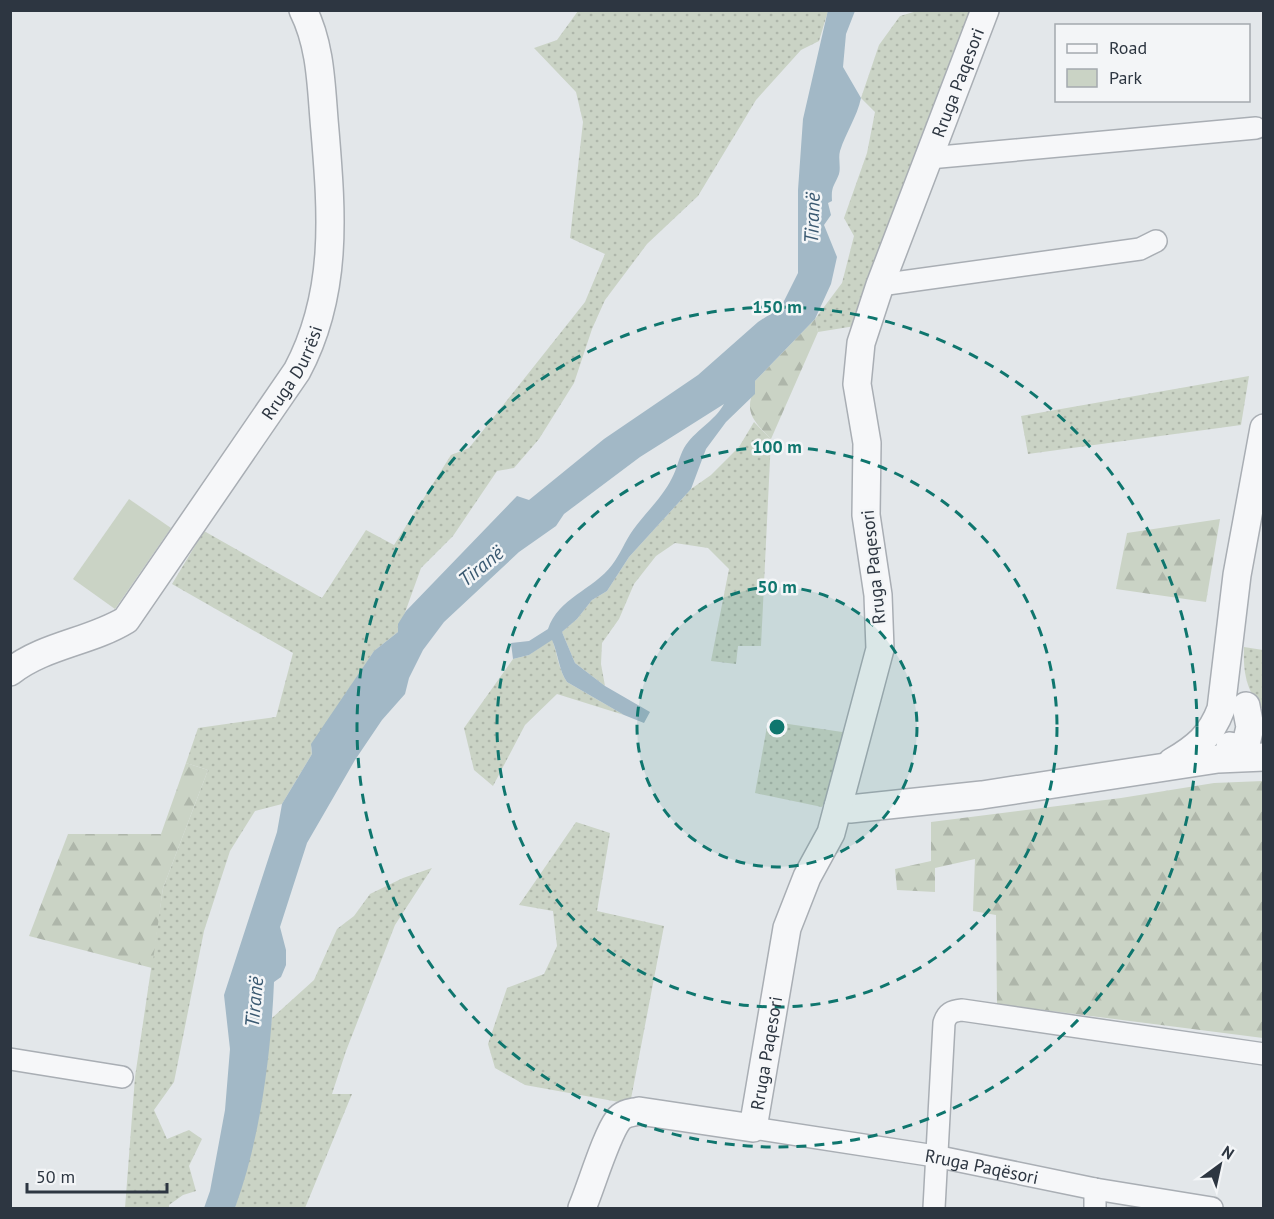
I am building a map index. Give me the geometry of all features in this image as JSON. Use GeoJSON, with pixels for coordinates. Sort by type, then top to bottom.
{"type":"FeatureCollection","features":[{"type":"Feature","properties":{"kind":"street","name":"Rruga Durrësi"},"geometry":{"type":"LineString","coordinates":[[10,672],[57,646],[114,627],[126,620],[297,371],[313,341],[328,274],[332,198],[322,80],[317,50],[303,10]]}},
{"type":"Feature","properties":{"kind":"street","name":"Rruga Paqesori"},"geometry":{"type":"LineString","coordinates":[[753,1128],[787,928],[807,877],[825,848],[880,649],[878,595],[866,514],[867,443],[857,384],[861,343],[879,285],[985,10]]}},
{"type":"Feature","properties":{"kind":"street"},"geometry":{"type":"LineString","coordinates":[[929,158],[1256,128]]}},
{"type":"Feature","properties":{"kind":"street"},"geometry":{"type":"LineString","coordinates":[[879,285],[1140,249],[1156,241]]}},
{"type":"Feature","properties":{"kind":"street"},"geometry":{"type":"LineString","coordinates":[[1253,757],[1230,746],[1234,707],[1230,634],[1256,516],[1263,429]]}},
{"type":"Feature","properties":{"kind":"street"},"geometry":{"type":"LineString","coordinates":[[1163,767],[1195,749],[1234,707]]}},
{"type":"Feature","properties":{"kind":"street"},"geometry":{"type":"LineString","coordinates":[[1234,707],[1263,725]]}},
{"type":"Feature","properties":{"kind":"street"},"geometry":{"type":"LineString","coordinates":[[838,807],[850,809],[982,795],[1163,767],[1253,757]]}},
{"type":"Feature","properties":{"kind":"street"},"geometry":{"type":"LineString","coordinates":[[934,1209],[935,1156],[944,1023],[946,1016],[952,1011],[962,1010],[1191,1041],[1263,1054]]}},
{"type":"Feature","properties":{"kind":"street"},"geometry":{"type":"LineString","coordinates":[[10,1059],[122,1077]]}},
{"type":"Feature","properties":{"kind":"street"},"geometry":{"type":"LineString","coordinates":[[582,1209],[611,1133],[618,1119],[626,1114],[639,1112],[753,1128]]}},
{"type":"Feature","properties":{"kind":"street","name":"Rruga Paqësori"},"geometry":{"type":"LineString","coordinates":[[753,1128],[935,1156],[1095,1199],[1212,1209]]}},
{"type":"Feature","properties":{"kind":"green space"},"geometry":{"type":"Polygon","coordinates":[[[578,11],[828,11],[819,41],[801,50],[756,100],[698,196],[647,244],[605,300],[592,329],[574,383],[539,439],[514,468],[497,471],[453,536],[421,568],[398,632],[374,651],[311,747],[312,754],[282,804],[255,811],[230,851],[204,931],[174,1082],[154,1110],[167,1139],[189,1130],[202,1139],[189,1166],[196,1191],[183,1195],[169,1205],[169,1208],[125,1208],[135,1077],[163,888],[208,770],[186,763],[198,728],[276,717],[293,653],[172,584],[204,531],[322,598],[366,530],[394,545],[451,455],[469,448],[585,302],[605,254],[570,238],[583,122],[576,92],[534,48],[557,40],[578,11]]]}},
{"type":"Feature","properties":{"kind":"green space"},"geometry":{"type":"Polygon","coordinates":[[[917,11],[969,12],[915,170],[855,326],[818,332],[815,319],[842,283],[854,236],[844,218],[867,153],[875,112],[861,98],[879,45],[900,16],[917,11]]]}},
{"type":"Feature","properties":{"kind":"green space"},"geometry":{"type":"Polygon","coordinates":[[[815,319],[818,332],[771,439],[757,424],[750,410],[755,381],[815,319]]]}},
{"type":"Feature","properties":{"kind":"green space"},"geometry":{"type":"Polygon","coordinates":[[[1249,376],[1241,425],[1028,454],[1021,416],[1249,376]]]}},
{"type":"Feature","properties":{"kind":"green space"},"geometry":{"type":"Polygon","coordinates":[[[754,422],[771,439],[761,646],[738,646],[736,664],[711,661],[729,569],[708,548],[675,543],[656,556],[634,584],[619,619],[602,643],[601,664],[605,686],[575,663],[562,632],[577,619],[592,600],[607,591],[629,557],[691,489],[711,475],[739,447],[754,422]]]}},
{"type":"Feature","properties":{"kind":"green space"},"geometry":{"type":"Polygon","coordinates":[[[129,499],[171,528],[115,609],[73,579],[129,499]]]}},
{"type":"Feature","properties":{"kind":"green space"},"geometry":{"type":"Polygon","coordinates":[[[1220,519],[1206,602],[1116,589],[1127,533],[1220,519]]]}},
{"type":"Feature","properties":{"kind":"green space"},"geometry":{"type":"Polygon","coordinates":[[[552,639],[567,682],[624,715],[557,694],[525,725],[493,786],[474,770],[464,728],[513,659],[529,655],[552,639]]]}},
{"type":"Feature","properties":{"kind":"green space"},"geometry":{"type":"Polygon","coordinates":[[[1244,647],[1263,650],[1263,710],[1249,688],[1244,665],[1244,647]]]}},
{"type":"Feature","properties":{"kind":"green space"},"geometry":{"type":"Polygon","coordinates":[[[768,721],[849,733],[833,785],[822,807],[755,793],[768,721]]]}},
{"type":"Feature","properties":{"kind":"green space"},"geometry":{"type":"Polygon","coordinates":[[[186,763],[208,770],[163,888],[152,968],[29,936],[68,834],[161,834],[186,763]]]}},
{"type":"Feature","properties":{"kind":"green space"},"geometry":{"type":"Polygon","coordinates":[[[1263,781],[1263,1038],[997,1004],[996,915],[973,911],[975,859],[935,868],[935,892],[897,890],[895,869],[931,861],[931,822],[1121,798],[1214,783],[1263,781]]]}},
{"type":"Feature","properties":{"kind":"green space"},"geometry":{"type":"Polygon","coordinates":[[[576,822],[610,833],[597,911],[664,926],[630,1104],[525,1085],[495,1068],[488,1044],[507,988],[544,974],[557,946],[553,911],[519,905],[576,822]]]}},
{"type":"Feature","properties":{"kind":"green space"},"geometry":{"type":"Polygon","coordinates":[[[432,868],[395,925],[346,1051],[332,1094],[352,1094],[305,1208],[235,1208],[253,1143],[272,1018],[314,980],[337,929],[354,916],[370,894],[403,878],[432,868]]]}},
{"type":"Feature","properties":{"kind":"water","name":"Tiranë"},"geometry":{"type":"Polygon","coordinates":[[[828,10],[855,11],[846,34],[843,67],[861,98],[840,151],[839,174],[832,189],[832,201],[828,203],[831,215],[824,225],[837,257],[831,284],[815,319],[755,381],[755,394],[726,422],[706,449],[691,489],[629,557],[607,591],[592,600],[577,619],[562,632],[575,663],[605,686],[650,712],[644,723],[624,715],[567,682],[552,640],[529,655],[513,659],[511,643],[529,641],[548,629],[560,609],[604,574],[618,557],[633,530],[668,485],[688,442],[724,404],[640,457],[564,514],[556,526],[519,552],[444,622],[423,650],[409,678],[405,694],[382,720],[355,760],[307,843],[280,927],[286,950],[286,965],[281,977],[274,982],[263,1097],[244,1182],[235,1208],[204,1208],[210,1191],[225,1110],[230,1049],[224,995],[277,832],[282,804],[312,754],[311,744],[374,651],[398,632],[398,624],[406,611],[517,496],[529,500],[604,439],[698,375],[758,322],[781,307],[798,273],[798,190],[803,119],[828,10]]]}}]}
